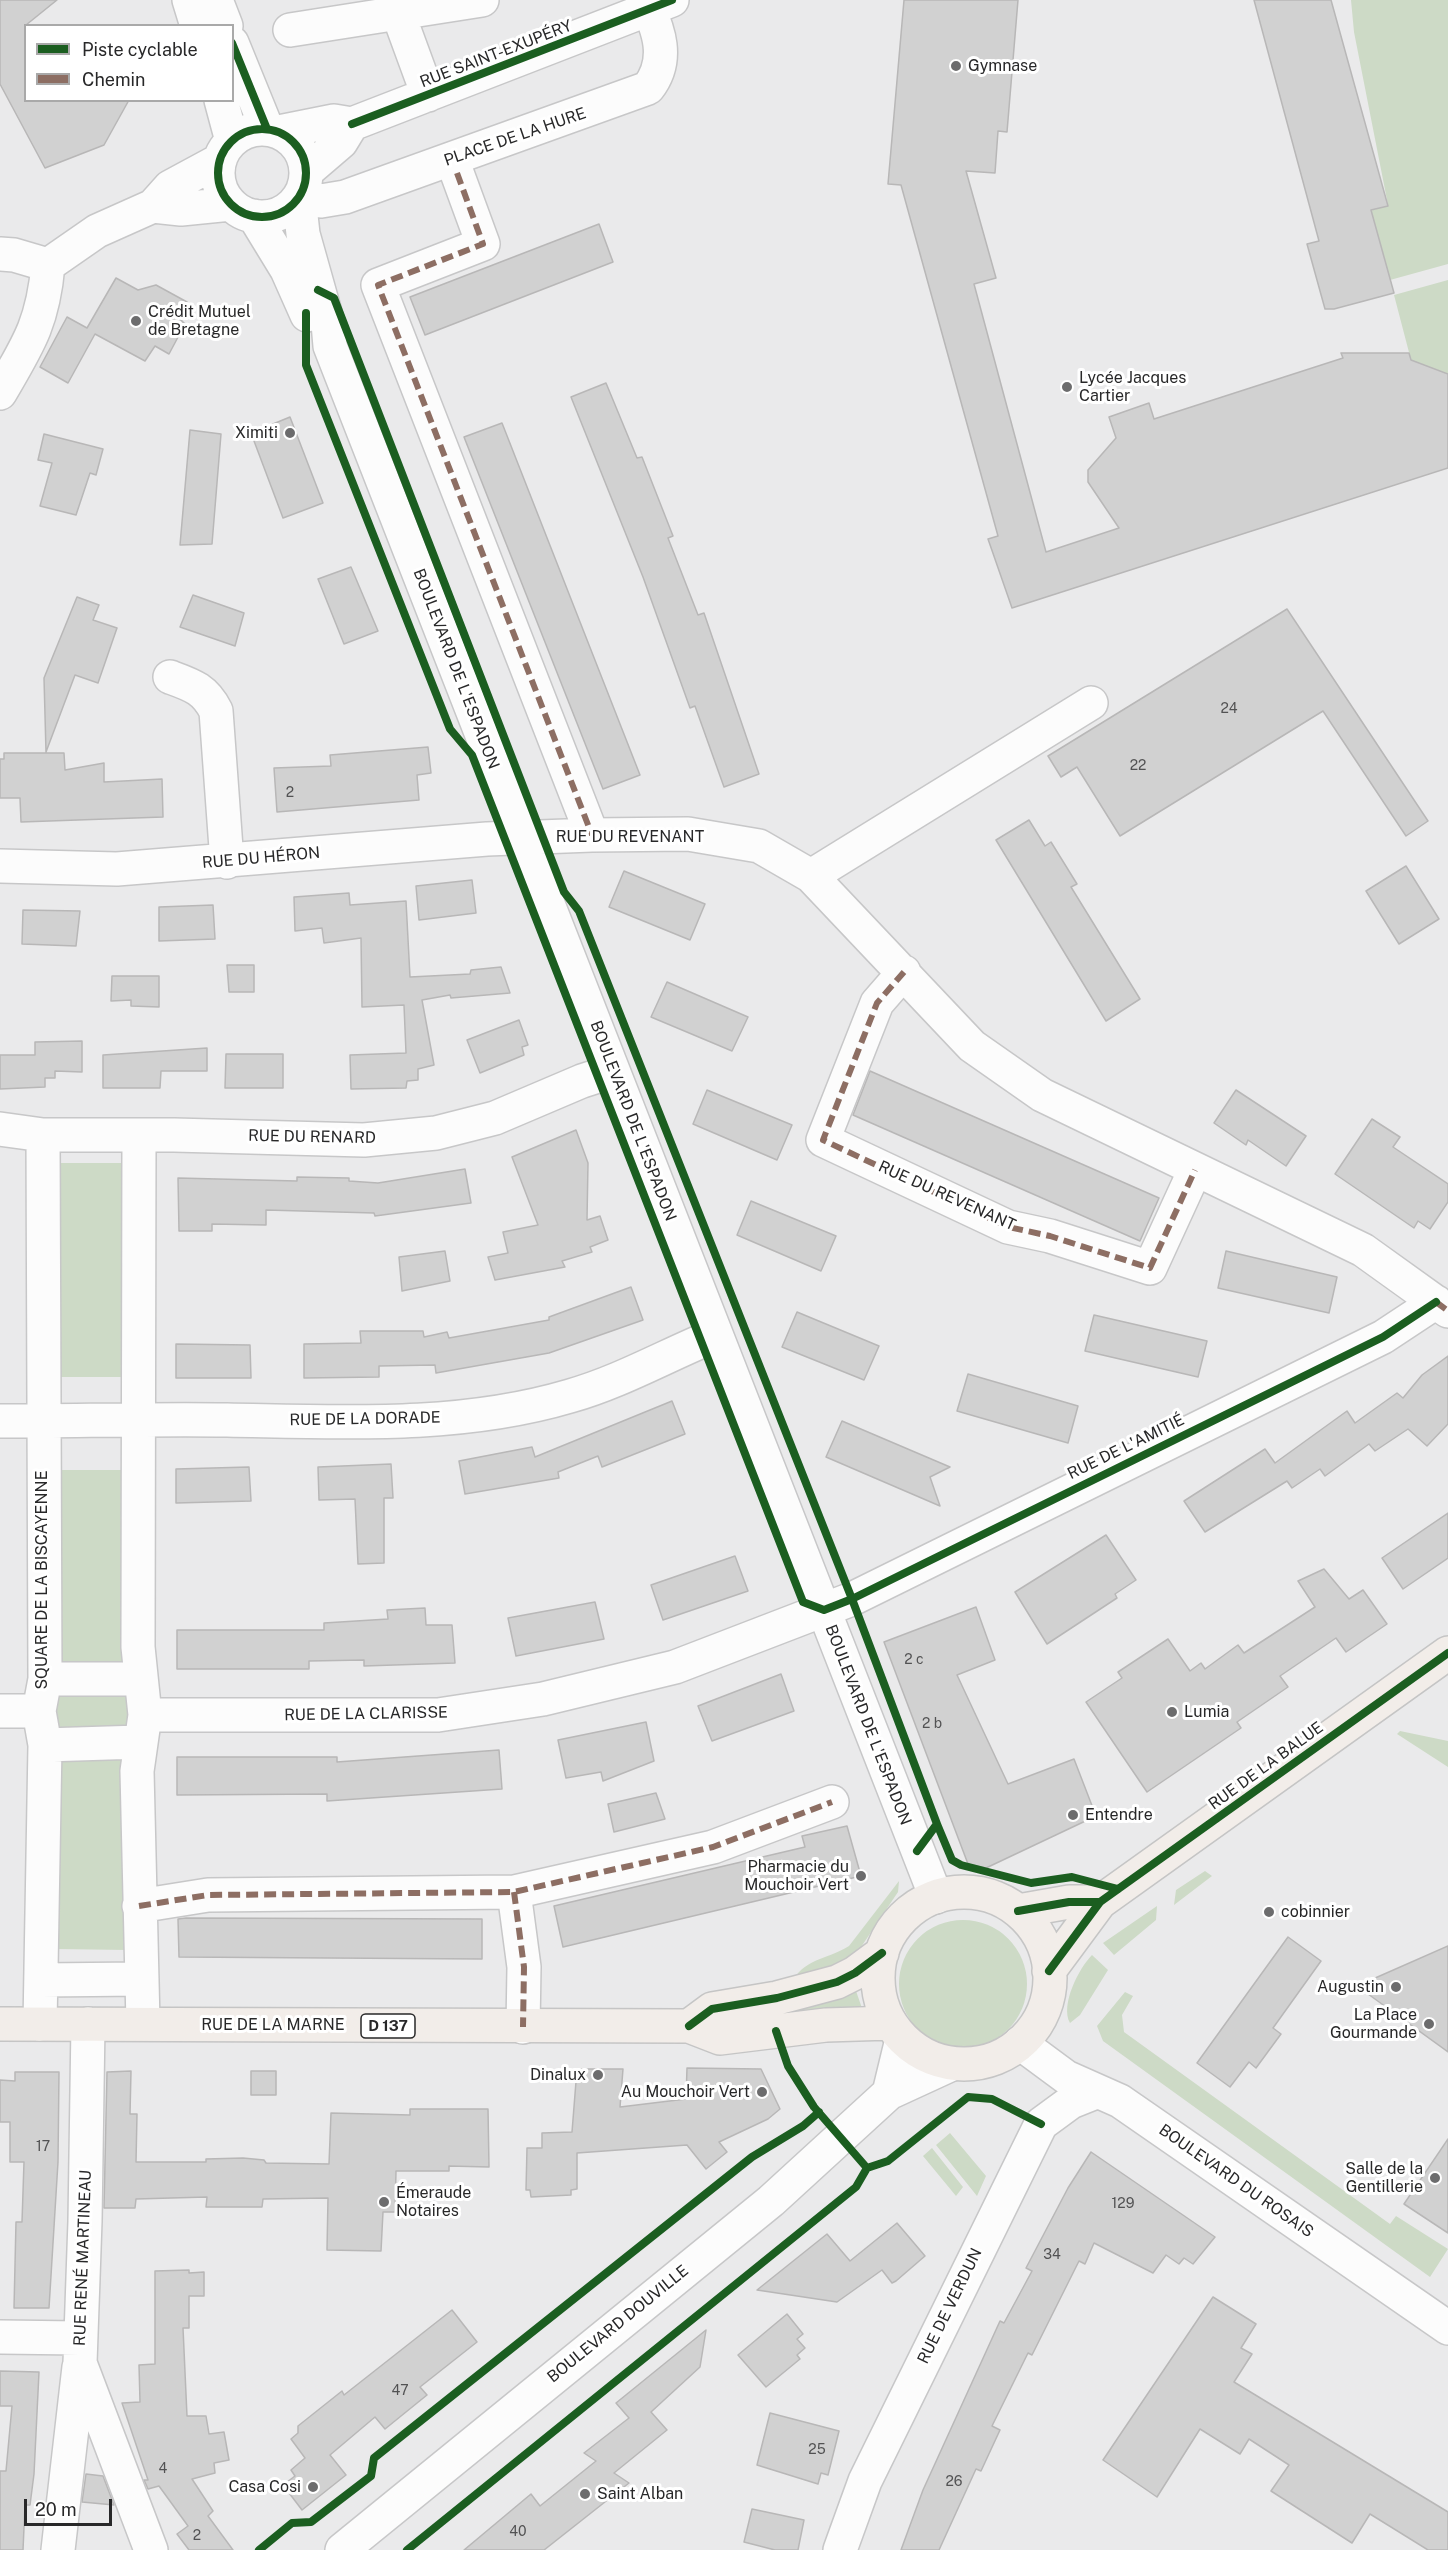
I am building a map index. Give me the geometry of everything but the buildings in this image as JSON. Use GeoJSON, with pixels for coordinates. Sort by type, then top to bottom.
{"type":"FeatureCollection","features":[{"type":"Feature","properties":{"kind":"main road","name":"RUE DE LA BALUE"},"geometry":{"type":"LineString","coordinates":[[1049,1971],[1100,1902],[1448,1653]]}},
{"type":"Feature","properties":{"kind":"main road"},"geometry":{"type":"LineString","coordinates":[[957,1892],[979,1893],[999,1900],[1018,1911],[1034,1928],[1045,1948],[1049,1971],[1047,1999],[1036,2025],[1020,2043],[999,2057],[976,2064],[952,2064],[916,2051],[896,2031],[879,1989],[882,1953],[894,1929],[912,1910],[936,1897],[957,1892]]}},
{"type":"Feature","properties":{"kind":"main road"},"geometry":{"type":"LineString","coordinates":[[1018,1911],[1069,1902],[1100,1902]]}},
{"type":"Feature","properties":{"kind":"main road"},"geometry":{"type":"LineString","coordinates":[[689,2026],[712,2009],[777,1998],[837,1982],[855,1973],[882,1953]]}},
{"type":"Feature","properties":{"kind":"main road","name":"RUE DE LA MARNE"},"geometry":{"type":"LineString","coordinates":[[0,2024],[689,2026],[720,2038],[826,2025],[896,2031]]}},
{"type":"Feature","properties":{"kind":"street"},"geometry":{"type":"LineString","coordinates":[[189,0],[196,24]]}},
{"type":"Feature","properties":{"kind":"street"},"geometry":{"type":"LineString","coordinates":[[216,0],[225,24]]}},
{"type":"Feature","properties":{"kind":"street"},"geometry":{"type":"LineString","coordinates":[[290,30],[482,0]]}},
{"type":"Feature","properties":{"kind":"street","name":"RUE SAINT-EXUPÉRY"},"geometry":{"type":"LineString","coordinates":[[273,130],[334,121],[352,124],[656,3]]}},
{"type":"Feature","properties":{"kind":"street","name":"PLACE DE LA HURE"},"geometry":{"type":"LineString","coordinates":[[302,188],[321,201],[345,197],[648,88],[658,75],[661,59],[656,3]]}},
{"type":"Feature","properties":{"kind":"street"},"geometry":{"type":"LineString","coordinates":[[398,13],[428,95]]}},
{"type":"Feature","properties":{"kind":"street"},"geometry":{"type":"LineString","coordinates":[[234,47],[273,130],[299,148],[302,188]]}},
{"type":"Feature","properties":{"kind":"street"},"geometry":{"type":"LineString","coordinates":[[221,102],[226,151],[219,181],[242,210]]}},
{"type":"Feature","properties":{"kind":"street"},"geometry":{"type":"LineString","coordinates":[[153,206],[279,213],[291,207],[302,188],[341,142],[352,124]]}},
{"type":"Feature","properties":{"kind":"street"},"geometry":{"type":"LineString","coordinates":[[48,265],[97,231],[153,206],[170,187],[226,151],[254,129],[273,130]]}},
{"type":"Feature","properties":{"kind":"street"},"geometry":{"type":"LineString","coordinates":[[457,173],[483,244],[378,285],[591,835]]}},
{"type":"Feature","properties":{"kind":"street","name":"BOULEVARD DE L'ESPADON"},"geometry":{"type":"LineString","coordinates":[[302,188],[305,243],[328,323],[330,346],[936,1897]]}},
{"type":"Feature","properties":{"kind":"street","name":"BOULEVARD DE L'ESPADON"},"geometry":{"type":"LineString","coordinates":[[242,210],[287,270],[314,329],[330,346]]}},
{"type":"Feature","properties":{"kind":"street"},"geometry":{"type":"LineString","coordinates":[[0,254],[14,255],[48,265]]}},
{"type":"Feature","properties":{"kind":"street"},"geometry":{"type":"LineString","coordinates":[[0,393],[35,332],[45,298],[48,265]]}},
{"type":"Feature","properties":{"kind":"street"},"geometry":{"type":"LineString","coordinates":[[170,677],[201,689],[209,697],[216,711],[226,862]]}},
{"type":"Feature","properties":{"kind":"street"},"geometry":{"type":"LineString","coordinates":[[811,876],[1091,703]]}},
{"type":"Feature","properties":{"kind":"street","name":"RUE DU REVENANT"},"geometry":{"type":"LineString","coordinates":[[522,838],[591,835],[708,835],[759,846],[811,876],[972,1046],[1004,1070],[1042,1095],[1363,1250],[1442,1307]]}},
{"type":"Feature","properties":{"kind":"street","name":"RUE DU HÉRON"},"geometry":{"type":"LineString","coordinates":[[0,866],[117,868],[226,862],[522,838]]}},
{"type":"Feature","properties":{"kind":"street","name":"RUE DU REVENANT"},"geometry":{"type":"LineString","coordinates":[[904,972],[878,1003],[823,1140],[1008,1227],[1050,1236],[1150,1268],[1195,1170]]}},
{"type":"Feature","properties":{"kind":"street","name":"RUE DU RENARD"},"geometry":{"type":"LineString","coordinates":[[0,1129],[43,1135],[364,1140],[436,1132],[495,1118],[582,1081],[613,1071]]}},
{"type":"Feature","properties":{"kind":"street","name":"SQUARE DE LA BISCAYENNE"},"geometry":{"type":"LineString","coordinates":[[40,2024],[45,1745],[39,1711],[45,1679],[43,1135]]}},
{"type":"Feature","properties":{"kind":"street"},"geometry":{"type":"LineString","coordinates":[[140,1135],[138,1647],[142,1729],[137,1771],[143,2024]]}},
{"type":"Feature","properties":{"kind":"street","name":"RUE DE L'AMITIÉ"},"geometry":{"type":"LineString","coordinates":[[824,1610],[852,1599],[1442,1307]]}},
{"type":"Feature","properties":{"kind":"street","name":"RUE DE LA DORADE"},"geometry":{"type":"LineString","coordinates":[[0,1421],[140,1422],[164,1419],[364,1421],[430,1419],[504,1411],[570,1396],[625,1376],[716,1335]]}},
{"type":"Feature","properties":{"kind":"street","name":"RUE DE LA CLARISSE"},"geometry":{"type":"LineString","coordinates":[[45,1745],[142,1729],[438,1714],[543,1699],[675,1666],[824,1610]]}},
{"type":"Feature","properties":{"kind":"street"},"geometry":{"type":"LineString","coordinates":[[45,1679],[141,1679]]}},
{"type":"Feature","properties":{"kind":"street"},"geometry":{"type":"LineString","coordinates":[[0,1711],[39,1711]]}},
{"type":"Feature","properties":{"kind":"street"},"geometry":{"type":"LineString","coordinates":[[139,1906],[208,1895],[514,1892],[713,1847],[832,1802]]}},
{"type":"Feature","properties":{"kind":"street"},"geometry":{"type":"LineString","coordinates":[[514,1892],[524,1967],[523,2027]]}},
{"type":"Feature","properties":{"kind":"street"},"geometry":{"type":"LineString","coordinates":[[41,1980],[142,1979]]}},
{"type":"Feature","properties":{"kind":"street","name":"RUE RENÉ MARTINEAU"},"geometry":{"type":"LineString","coordinates":[[88,2024],[80,2351],[151,2550]]}},
{"type":"Feature","properties":{"kind":"street"},"geometry":{"type":"LineString","coordinates":[[889,2093],[896,2031]]}},
{"type":"Feature","properties":{"kind":"street","name":"BOULEVARD DU ROSAIS"},"geometry":{"type":"LineString","coordinates":[[1020,2043],[1066,2077],[1120,2101],[1448,2328]]}},
{"type":"Feature","properties":{"kind":"street","name":"BOULEVARD DOUVILLE"},"geometry":{"type":"LineString","coordinates":[[342,2550],[771,2201],[889,2093],[952,2064]]}},
{"type":"Feature","properties":{"kind":"street","name":"RUE DE VERDUN"},"geometry":{"type":"LineString","coordinates":[[840,2550],[870,2470],[1041,2124],[1071,2102],[1096,2092]]}},
{"type":"Feature","properties":{"kind":"street"},"geometry":{"type":"LineString","coordinates":[[0,2337],[80,2351],[58,2550]]}},
{"type":"Feature","properties":{"kind":"green space"},"geometry":{"type":"Polygon","coordinates":[[[1351,0],[1448,0],[1448,264],[1390,280],[1370,211],[1388,205],[1354,32],[1351,0]]]}},
{"type":"Feature","properties":{"kind":"green space"},"geometry":{"type":"Polygon","coordinates":[[[1448,280],[1448,374],[1411,360],[1394,295],[1448,280]]]}},
{"type":"Feature","properties":{"kind":"green space"},"geometry":{"type":"Polygon","coordinates":[[[56,1163],[131,1163],[132,1377],[57,1377],[56,1163]]]}},
{"type":"Feature","properties":{"kind":"green space"},"geometry":{"type":"Polygon","coordinates":[[[53,1470],[131,1470],[129,1668],[52,1667],[53,1470]]]}},
{"type":"Feature","properties":{"kind":"green space"},"geometry":{"type":"Polygon","coordinates":[[[129,1690],[131,1732],[51,1728],[52,1691],[129,1690]]]}},
{"type":"Feature","properties":{"kind":"green space"},"geometry":{"type":"Polygon","coordinates":[[[1400,1731],[1448,1741],[1448,1767],[1397,1734],[1400,1731]]]}},
{"type":"Feature","properties":{"kind":"green space"},"geometry":{"type":"Polygon","coordinates":[[[56,1758],[127,1759],[128,1950],[55,1949],[56,1758]]]}},
{"type":"Feature","properties":{"kind":"green space"},"geometry":{"type":"Polygon","coordinates":[[[1205,1871],[1212,1876],[1174,1905],[1176,1890],[1205,1871]]]}},
{"type":"Feature","properties":{"kind":"green space"},"geometry":{"type":"Polygon","coordinates":[[[899,1881],[898,1892],[853,1959],[789,1986],[795,1976],[809,1964],[849,1946],[899,1881]]]}},
{"type":"Feature","properties":{"kind":"green space"},"geometry":{"type":"Polygon","coordinates":[[[1157,1906],[1156,1920],[1114,1955],[1103,1943],[1157,1906]]]}},
{"type":"Feature","properties":{"kind":"green space"},"geometry":{"type":"Polygon","coordinates":[[[963,1920],[987,1925],[1008,1939],[1022,1960],[1027,1984],[1022,2008],[1008,2029],[987,2043],[963,2048],[939,2043],[918,2029],[904,2008],[899,1984],[904,1960],[918,1939],[939,1925],[963,1920]]]}},
{"type":"Feature","properties":{"kind":"green space"},"geometry":{"type":"Polygon","coordinates":[[[1092,1955],[1108,1970],[1080,2015],[1070,2023],[1067,2007],[1072,1987],[1092,1955]]]}},
{"type":"Feature","properties":{"kind":"green space"},"geometry":{"type":"Polygon","coordinates":[[[856,1991],[863,2011],[789,2017],[787,2011],[832,2001],[856,1991]]]}},
{"type":"Feature","properties":{"kind":"green space"},"geometry":{"type":"Polygon","coordinates":[[[1125,1992],[1133,1996],[1122,2015],[1124,2032],[1390,2224],[1396,2216],[1448,2249],[1430,2277],[1103,2041],[1097,2026],[1125,1992]]]}},
{"type":"Feature","properties":{"kind":"green space"},"geometry":{"type":"Polygon","coordinates":[[[950,2133],[986,2176],[977,2196],[936,2145],[950,2133]]]}},
{"type":"Feature","properties":{"kind":"green space"},"geometry":{"type":"Polygon","coordinates":[[[932,2148],[963,2187],[956,2196],[923,2156],[932,2148]]]}},
{"type":"Feature","properties":{"kind":"marked path"},"geometry":{"type":"LineString","coordinates":[[457,173],[483,244],[378,285],[592,835]]}},
{"type":"Feature","properties":{"kind":"marked path"},"geometry":{"type":"LineString","coordinates":[[904,972],[877,1003],[823,1140],[1008,1227],[1050,1236],[1150,1268],[1195,1170]]}},
{"type":"Feature","properties":{"kind":"marked path"},"geometry":{"type":"LineString","coordinates":[[1436,1302],[1448,1311]]}},
{"type":"Feature","properties":{"kind":"marked path"},"geometry":{"type":"LineString","coordinates":[[139,1906],[208,1895],[514,1892],[713,1847],[832,1802]]}},
{"type":"Feature","properties":{"kind":"marked path"},"geometry":{"type":"LineString","coordinates":[[514,1892],[524,1967],[523,2027]]}},
{"type":"Feature","properties":{"kind":"cycle path"},"geometry":{"type":"LineString","coordinates":[[352,124],[672,0]]}},
{"type":"Feature","properties":{"kind":"cycle path"},"geometry":{"type":"LineString","coordinates":[[234,48],[267,129]]}},
{"type":"Feature","properties":{"kind":"cycle path"},"geometry":{"type":"LineString","coordinates":[[262,129],[279,133],[293,142],[302,156],[306,173],[302,190],[293,204],[279,213],[262,217],[245,213],[231,204],[222,190],[218,173],[222,156],[231,142],[245,133],[262,129]]}},
{"type":"Feature","properties":{"kind":"cycle path"},"geometry":{"type":"LineString","coordinates":[[318,290],[334,298],[564,892],[579,911],[852,1599],[937,1824],[917,1851]]}},
{"type":"Feature","properties":{"kind":"cycle path"},"geometry":{"type":"LineString","coordinates":[[306,313],[306,365],[450,729],[472,755],[803,1602],[824,1610],[852,1599],[1383,1337],[1436,1302]]}},
{"type":"Feature","properties":{"kind":"cycle path"},"geometry":{"type":"LineString","coordinates":[[1049,1971],[1100,1902],[1448,1653]]}},
{"type":"Feature","properties":{"kind":"cycle path"},"geometry":{"type":"LineString","coordinates":[[937,1824],[952,1860],[961,1865],[1031,1883],[1072,1877],[1118,1889]]}},
{"type":"Feature","properties":{"kind":"cycle path"},"geometry":{"type":"LineString","coordinates":[[1018,1911],[1069,1902],[1100,1902]]}},
{"type":"Feature","properties":{"kind":"cycle path"},"geometry":{"type":"LineString","coordinates":[[689,2026],[712,2009],[777,1998],[837,1982],[855,1973],[882,1953]]}},
{"type":"Feature","properties":{"kind":"cycle path"},"geometry":{"type":"LineString","coordinates":[[776,2031],[788,2066],[814,2107],[867,2168],[888,2161],[968,2097],[992,2099],[1041,2124]]}},
{"type":"Feature","properties":{"kind":"cycle path"},"geometry":{"type":"LineString","coordinates":[[259,2550],[292,2523],[311,2522],[371,2476],[374,2458],[752,2157],[803,2126],[819,2112]]}},
{"type":"Feature","properties":{"kind":"cycle path"},"geometry":{"type":"LineString","coordinates":[[407,2550],[856,2187],[867,2168]]}},
{"type":"Feature","properties":{"kind":"place","name":"Gymnase"},"geometry":{"type":"Point","coordinates":[956,66]}},
{"type":"Feature","properties":{"kind":"place","name":"Crédit Mutuel de Bretagne"},"geometry":{"type":"Point","coordinates":[136,321]}},
{"type":"Feature","properties":{"kind":"place","name":"Lycée Jacques Cartier"},"geometry":{"type":"Point","coordinates":[1067,387]}},
{"type":"Feature","properties":{"kind":"place","name":"Ximiti"},"geometry":{"type":"Point","coordinates":[290,433]}},
{"type":"Feature","properties":{"kind":"place","name":"Lumia"},"geometry":{"type":"Point","coordinates":[1172,1712]}},
{"type":"Feature","properties":{"kind":"place","name":"Entendre"},"geometry":{"type":"Point","coordinates":[1073,1815]}},
{"type":"Feature","properties":{"kind":"place","name":"Pharmacie du Mouchoir Vert"},"geometry":{"type":"Point","coordinates":[861,1876]}},
{"type":"Feature","properties":{"kind":"place","name":"cobinnier"},"geometry":{"type":"Point","coordinates":[1269,1912]}},
{"type":"Feature","properties":{"kind":"place","name":"Augustin"},"geometry":{"type":"Point","coordinates":[1396,1987]}},
{"type":"Feature","properties":{"kind":"place","name":"La Place Gourmande"},"geometry":{"type":"Point","coordinates":[1429,2024]}},
{"type":"Feature","properties":{"kind":"place","name":"Dinalux"},"geometry":{"type":"Point","coordinates":[598,2075]}},
{"type":"Feature","properties":{"kind":"place","name":"Au Mouchoir Vert"},"geometry":{"type":"Point","coordinates":[762,2092]}},
{"type":"Feature","properties":{"kind":"place","name":"Salle de la Gentillerie"},"geometry":{"type":"Point","coordinates":[1435,2178]}},
{"type":"Feature","properties":{"kind":"place","name":"Émeraude Notaires"},"geometry":{"type":"Point","coordinates":[384,2202]}},
{"type":"Feature","properties":{"kind":"place","name":"Casa Cosi"},"geometry":{"type":"Point","coordinates":[313,2487]}},
{"type":"Feature","properties":{"kind":"place","name":"Saint Alban"},"geometry":{"type":"Point","coordinates":[585,2494]}}]}
